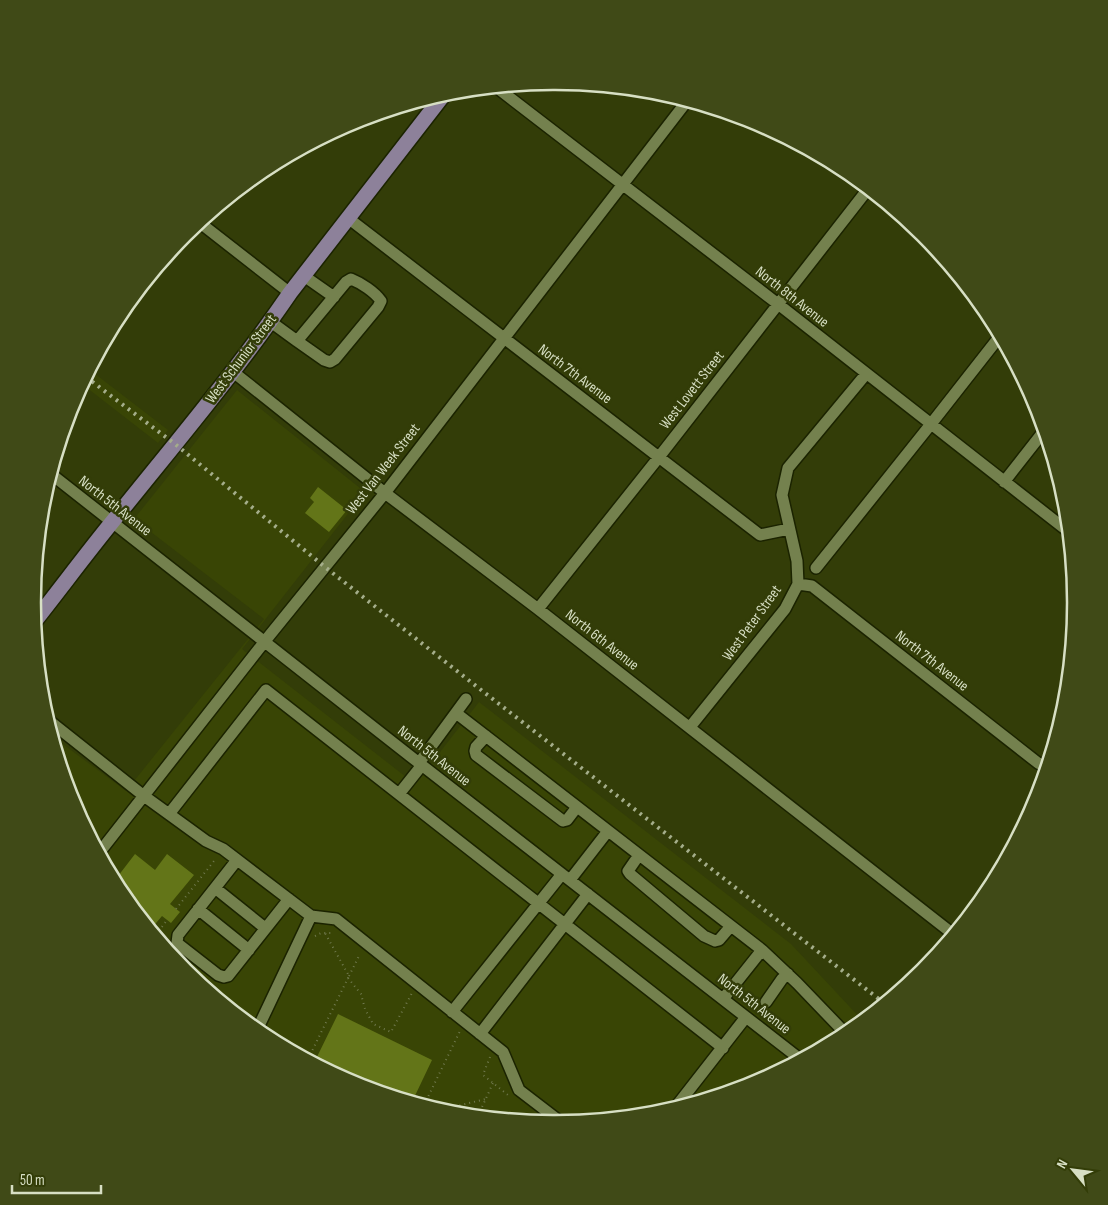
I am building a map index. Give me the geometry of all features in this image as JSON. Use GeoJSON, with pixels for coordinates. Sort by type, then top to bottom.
{"type":"FeatureCollection","features":[{"type":"Feature","properties":{"kind":"main road","name":"West Schunior Street"},"geometry":{"type":"LineString","coordinates":[[41,613],[271,322],[290,293],[437,104]]}},
{"type":"Feature","properties":{"kind":"street","name":"North 8th Avenue"},"geometry":{"type":"LineString","coordinates":[[503,93],[778,304],[1060,525]]}},
{"type":"Feature","properties":{"kind":"street","name":"West Van Week Street"},"geometry":{"type":"LineString","coordinates":[[104,847],[265,641],[385,493],[682,106]]}},
{"type":"Feature","properties":{"kind":"street","name":"West Lovett Street"},"geometry":{"type":"LineString","coordinates":[[538,609],[864,194]]}},
{"type":"Feature","properties":{"kind":"street","name":"North 7th Avenue"},"geometry":{"type":"LineString","coordinates":[[348,218],[760,535],[789,529]]}},
{"type":"Feature","properties":{"kind":"street"},"geometry":{"type":"LineString","coordinates":[[205,227],[290,293]]}},
{"type":"Feature","properties":{"kind":"street"},"geometry":{"type":"LineString","coordinates":[[304,276],[334,297]]}},
{"type":"Feature","properties":{"kind":"street"},"geometry":{"type":"LineString","coordinates":[[271,322],[297,341],[324,360],[330,362],[335,359],[381,301],[378,296],[357,281],[351,280],[346,282],[297,341]]}},
{"type":"Feature","properties":{"kind":"street"},"geometry":{"type":"LineString","coordinates":[[816,568],[995,342]]}},
{"type":"Feature","properties":{"kind":"street","name":"North 6th Avenue"},"geometry":{"type":"LineString","coordinates":[[232,371],[385,493],[690,727],[949,930]]}},
{"type":"Feature","properties":{"kind":"street","name":"West Peter Street"},"geometry":{"type":"LineString","coordinates":[[690,727],[784,609],[798,584],[797,561],[782,495],[788,468],[866,374]]}},
{"type":"Feature","properties":{"kind":"street"},"geometry":{"type":"LineString","coordinates":[[1004,482],[1040,437]]}},
{"type":"Feature","properties":{"kind":"street","name":"North 5th Avenue"},"geometry":{"type":"LineString","coordinates":[[57,479],[795,1055]]}},
{"type":"Feature","properties":{"kind":"street","name":"North 7th Avenue"},"geometry":{"type":"LineString","coordinates":[[798,584],[812,586],[1041,764]]}},
{"type":"Feature","properties":{"kind":"street"},"geometry":{"type":"LineString","coordinates":[[169,814],[266,690],[723,1048]]}},
{"type":"Feature","properties":{"kind":"street"},"geometry":{"type":"LineString","coordinates":[[399,794],[466,699]]}},
{"type":"Feature","properties":{"kind":"street"},"geometry":{"type":"LineString","coordinates":[[456,713],[762,950],[840,1028]]}},
{"type":"Feature","properties":{"kind":"street"},"geometry":{"type":"LineString","coordinates":[[57,727],[144,796],[206,841],[223,849],[311,916],[336,919],[503,1052],[519,1090],[551,1115]]}},
{"type":"Feature","properties":{"kind":"street"},"geometry":{"type":"LineString","coordinates":[[486,736],[476,747],[474,751],[476,755],[563,821],[567,820],[577,807]]}},
{"type":"Feature","properties":{"kind":"street"},"geometry":{"type":"LineString","coordinates":[[452,1012],[539,903],[566,877],[608,831]]}},
{"type":"Feature","properties":{"kind":"street"},"geometry":{"type":"LineString","coordinates":[[639,855],[628,871],[630,874],[704,936],[715,941],[719,940],[731,926]]}},
{"type":"Feature","properties":{"kind":"street"},"geometry":{"type":"LineString","coordinates":[[237,860],[178,935],[176,942],[211,970],[218,975],[228,976],[289,899]]}},
{"type":"Feature","properties":{"kind":"street"},"geometry":{"type":"LineString","coordinates":[[215,888],[266,928]]}},
{"type":"Feature","properties":{"kind":"street"},"geometry":{"type":"LineString","coordinates":[[480,1034],[588,894]]}},
{"type":"Feature","properties":{"kind":"street"},"geometry":{"type":"LineString","coordinates":[[198,910],[249,950]]}},
{"type":"Feature","properties":{"kind":"street"},"geometry":{"type":"LineString","coordinates":[[260,1023],[311,916]]}},
{"type":"Feature","properties":{"kind":"street"},"geometry":{"type":"LineString","coordinates":[[723,999],[762,950]]}},
{"type":"Feature","properties":{"kind":"street"},"geometry":{"type":"LineString","coordinates":[[766,1002],[782,979],[788,974]]}},
{"type":"Feature","properties":{"kind":"street"},"geometry":{"type":"LineString","coordinates":[[682,1099],[746,1018]]}},
{"type":"Feature","properties":{"kind":"path"},"geometry":{"type":"LineString","coordinates":[[176,909],[214,861]]}},
{"type":"Feature","properties":{"kind":"path"},"geometry":{"type":"LineString","coordinates":[[159,930],[167,920]]}},
{"type":"Feature","properties":{"kind":"path"},"geometry":{"type":"LineString","coordinates":[[325,932],[349,977],[361,994],[373,1024],[391,1032],[412,992]]}},
{"type":"Feature","properties":{"kind":"path"},"geometry":{"type":"LineString","coordinates":[[312,939],[317,934],[325,932],[338,935]]}},
{"type":"Feature","properties":{"kind":"path"},"geometry":{"type":"LineString","coordinates":[[311,1054],[361,952]]}},
{"type":"Feature","properties":{"kind":"path"},"geometry":{"type":"LineString","coordinates":[[427,1099],[460,1030]]}},
{"type":"Feature","properties":{"kind":"path"},"geometry":{"type":"LineString","coordinates":[[490,1056],[482,1075],[508,1095]]}},
{"type":"Feature","properties":{"kind":"path"},"geometry":{"type":"LineString","coordinates":[[481,1110],[493,1083]]}},
{"type":"Feature","properties":{"kind":"path"},"geometry":{"type":"LineString","coordinates":[[458,1106],[486,1099]]}},
{"type":"Feature","properties":{"kind":"shaded area"},"geometry":{"type":"Polygon","coordinates":[[[95,374],[168,430],[158,443],[88,389],[95,374]]]}},
{"type":"Feature","properties":{"kind":"shaded area"},"geometry":{"type":"Polygon","coordinates":[[[237,390],[365,492],[242,649],[415,784],[479,702],[791,944],[858,1015],[810,1047],[750,1076],[719,1088],[687,1098],[621,1111],[554,1115],[487,1111],[421,1098],[389,1088],[327,1062],[269,1029],[216,988],[191,965],[147,915],[110,859],[94,829],[80,799],[61,743],[126,791],[264,619],[134,519],[237,390]]]}},
{"type":"Feature","properties":{"kind":"building"},"geometry":{"type":"Polygon","coordinates":[[[318,487],[347,510],[329,532],[305,513],[314,502],[310,498],[318,487]]]}},
{"type":"Feature","properties":{"kind":"building"},"geometry":{"type":"Polygon","coordinates":[[[135,854],[155,870],[167,854],[194,875],[170,904],[180,912],[171,923],[162,916],[155,925],[120,874],[135,854]]]}},
{"type":"Feature","properties":{"kind":"building"},"geometry":{"type":"Polygon","coordinates":[[[338,1014],[432,1060],[415,1096],[358,1076],[317,1057],[338,1014]]]}},
{"type":"Feature","properties":{"kind":"railway"},"geometry":{"type":"LineString","coordinates":[[92,381],[175,444],[325,567],[476,686],[879,999]]}}]}
